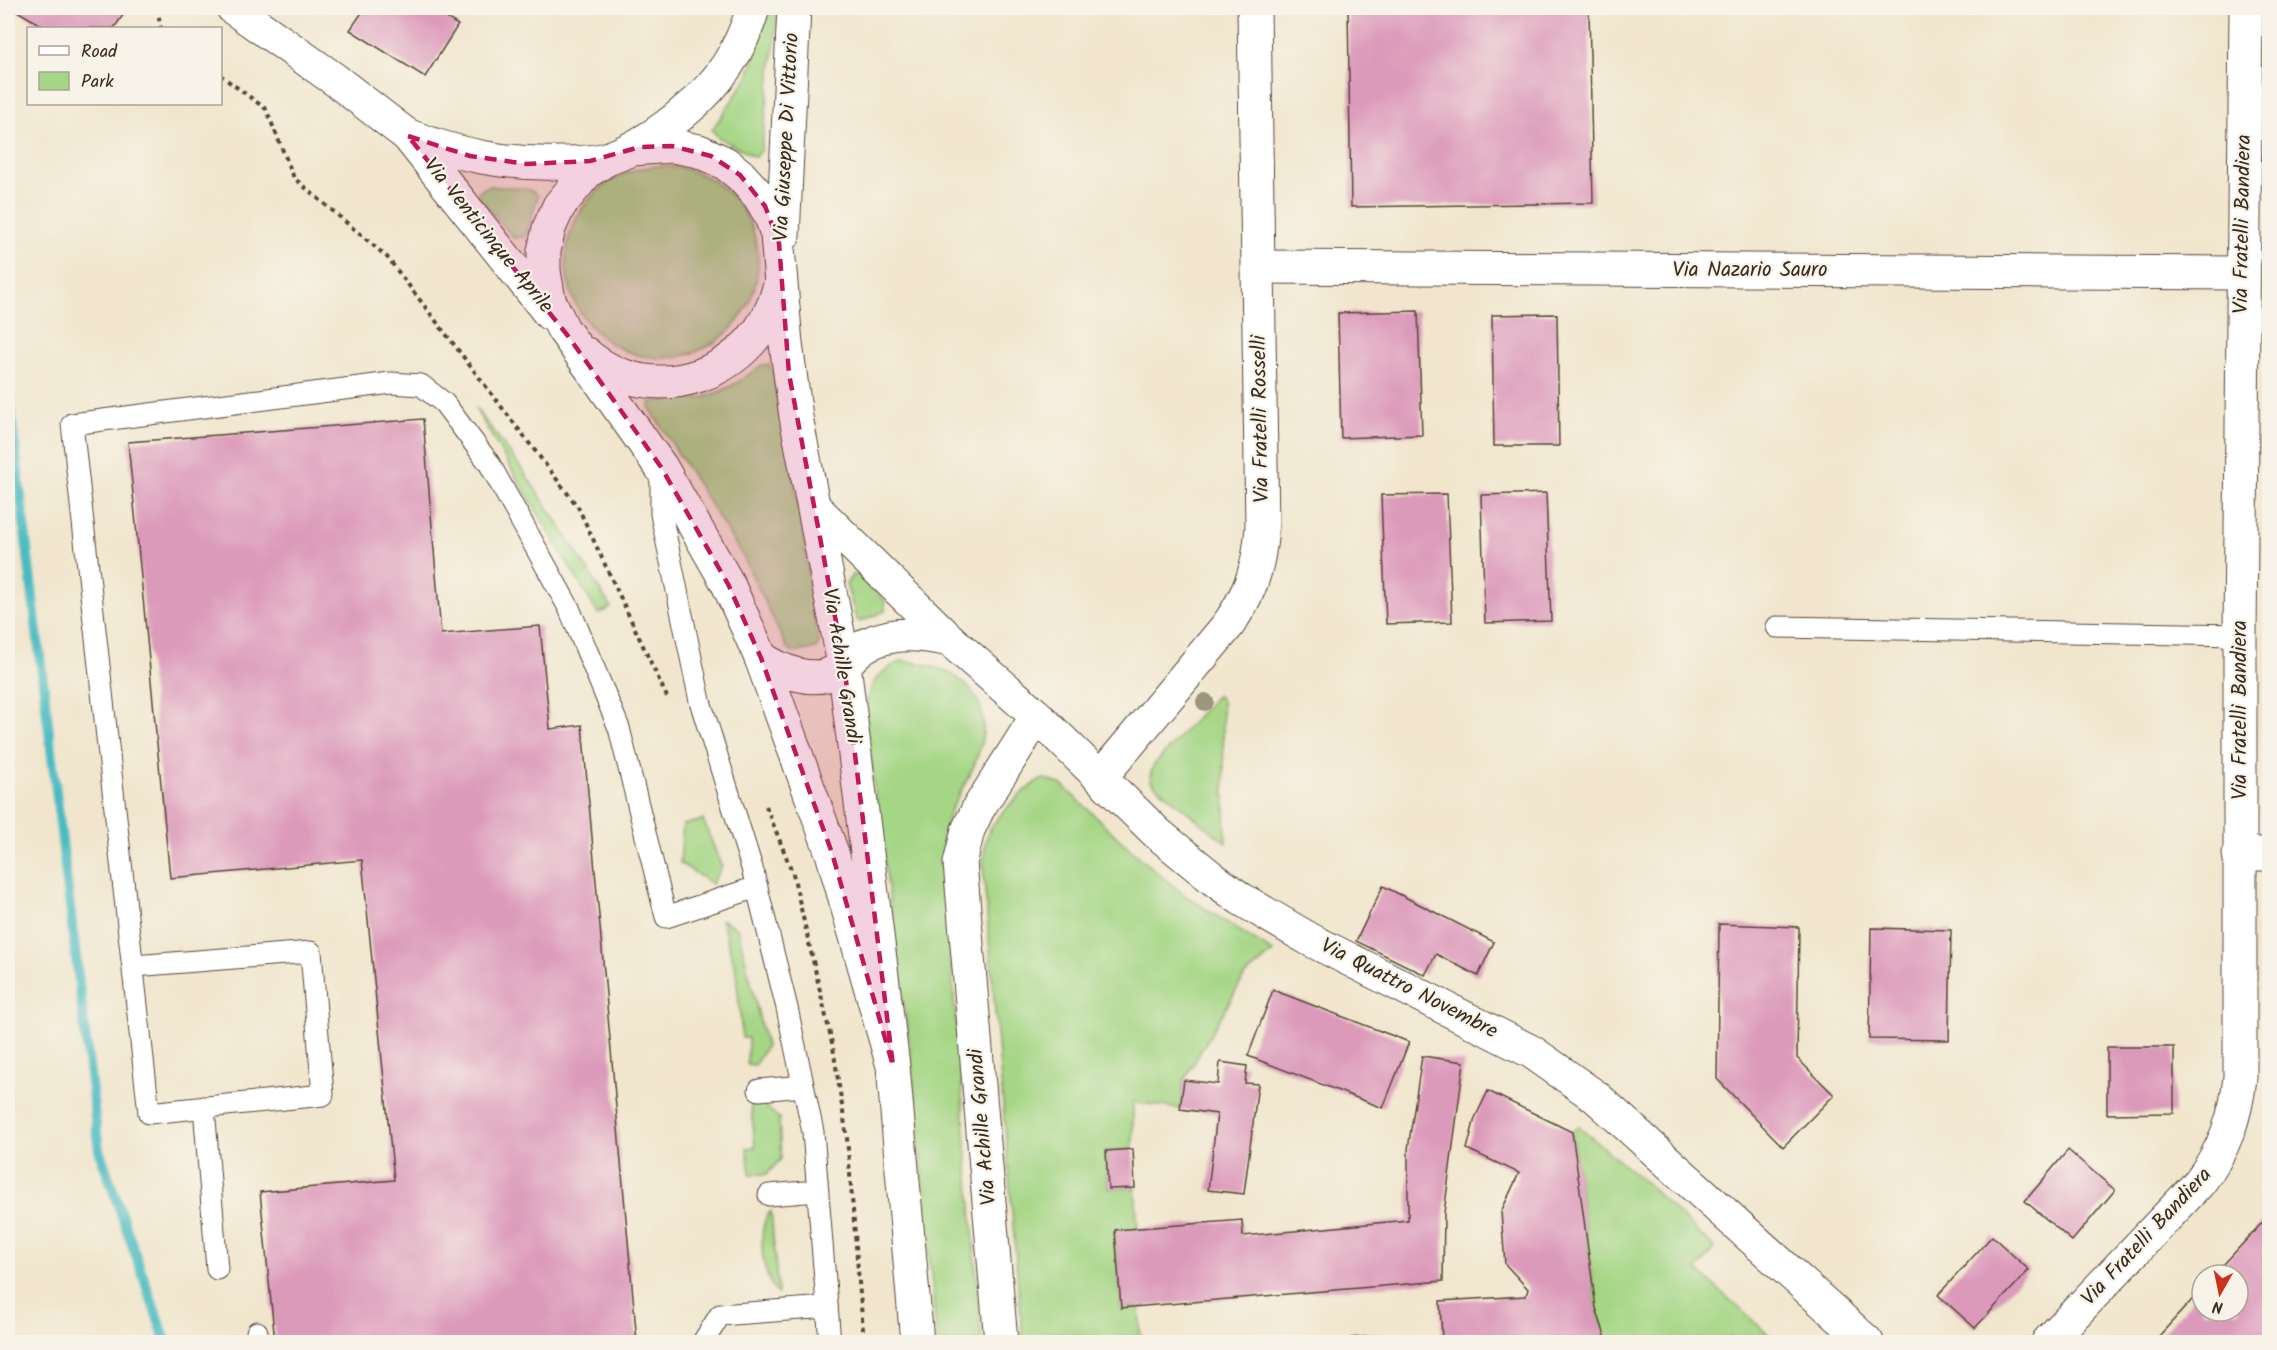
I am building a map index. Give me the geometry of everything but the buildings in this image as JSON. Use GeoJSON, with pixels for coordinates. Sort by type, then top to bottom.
{"type":"FeatureCollection","features":[{"type":"Feature","properties":{"kind":"street","name":"Via Venticinque Aprile"},"geometry":{"type":"LineString","coordinates":[[233,8],[334,79],[408,136],[568,336]]}},
{"type":"Feature","properties":{"kind":"street"},"geometry":{"type":"LineString","coordinates":[[610,158],[673,122],[718,81],[737,51],[753,8]]}},
{"type":"Feature","properties":{"kind":"street","name":"Via Giuseppe Di Vittorio"},"geometry":{"type":"LineString","coordinates":[[781,267],[794,8]]}},
{"type":"Feature","properties":{"kind":"street","name":"Via Fratelli Rosselli"},"geometry":{"type":"LineString","coordinates":[[1101,777],[1228,625],[1242,605],[1260,561],[1262,527],[1254,8]]}},
{"type":"Feature","properties":{"kind":"street","name":"Via Fratelli Bandiera"},"geometry":{"type":"LineString","coordinates":[[2048,1342],[2199,1183],[2215,1162],[2228,1135],[2237,1108],[2254,854],[2240,635],[2246,8]]}},
{"type":"Feature","properties":{"kind":"street","name":"Via Venticinque Aprile"},"geometry":{"type":"LineString","coordinates":[[408,136],[448,151],[507,163],[570,163],[610,158]]}},
{"type":"Feature","properties":{"kind":"street","name":"Via Achille Grandi"},"geometry":{"type":"LineString","coordinates":[[893,1066],[832,853],[761,658],[728,584],[661,467],[568,336],[552,307],[547,291],[543,267],[546,239],[555,213],[570,189],[587,172],[610,158],[640,147],[672,146],[696,150],[725,163],[749,184],[770,213],[779,243],[789,374],[844,664],[893,1066],[917,1342]]}},
{"type":"Feature","properties":{"kind":"street","name":"Via Achille Grandi"},"geometry":{"type":"LineString","coordinates":[[568,336],[602,366],[636,380],[669,382],[705,375],[737,356],[762,329],[777,295],[781,267]]}},
{"type":"Feature","properties":{"kind":"street","name":"Via Nazario Sauro"},"geometry":{"type":"LineString","coordinates":[[1259,267],[2242,273]]}},
{"type":"Feature","properties":{"kind":"street","name":"Via Quattro Novembre"},"geometry":{"type":"LineString","coordinates":[[814,507],[950,640],[1037,716],[1157,833],[1241,899],[1309,939],[1532,1052],[1579,1084],[1867,1342]]}},
{"type":"Feature","properties":{"kind":"street"},"geometry":{"type":"LineString","coordinates":[[761,658],[785,671],[809,676],[831,674],[869,643],[894,635],[915,635],[950,640]]}},
{"type":"Feature","properties":{"kind":"street","name":"Via Achille Grandi"},"geometry":{"type":"LineString","coordinates":[[1001,1342],[960,863],[968,830],[978,809],[1037,716]]}},
{"type":"Feature","properties":{"kind":"lane"},"geometry":{"type":"LineString","coordinates":[[134,966],[311,952],[323,1095],[149,1113],[72,424],[391,383],[421,384],[444,403],[489,463],[569,608],[620,728],[666,917],[757,888]]}},
{"type":"Feature","properties":{"kind":"lane"},"geometry":{"type":"LineString","coordinates":[[661,467],[662,514],[700,701],[757,888],[787,1008],[813,1132],[830,1342]]}},
{"type":"Feature","properties":{"kind":"lane"},"geometry":{"type":"LineString","coordinates":[[1777,627],[2240,635]]}},
{"type":"Feature","properties":{"kind":"lane"},"geometry":{"type":"LineString","coordinates":[[759,1090],[803,1086]]}},
{"type":"Feature","properties":{"kind":"lane"},"geometry":{"type":"LineString","coordinates":[[204,1107],[217,1269]]}},
{"type":"Feature","properties":{"kind":"lane"},"geometry":{"type":"LineString","coordinates":[[769,1195],[817,1191]]}},
{"type":"Feature","properties":{"kind":"lane"},"geometry":{"type":"LineString","coordinates":[[703,1342],[720,1315],[827,1307]]}},
{"type":"Feature","properties":{"kind":"path"},"geometry":{"type":"LineString","coordinates":[[157,8],[161,27]]}},
{"type":"Feature","properties":{"kind":"highlighted area"},"geometry":{"type":"Polygon","coordinates":[[[408,136],[470,156],[527,164],[590,161],[640,147],[672,146],[711,156],[740,175],[765,206],[779,243],[789,374],[844,664],[893,1066],[832,853],[761,658],[728,584],[661,467],[568,336],[408,136]]]}},
{"type":"Feature","properties":{"kind":"green space"},"geometry":{"type":"Polygon","coordinates":[[[769,8],[779,8],[761,151],[755,157],[719,138],[712,130],[748,77],[769,8]]]}},
{"type":"Feature","properties":{"kind":"green space"},"geometry":{"type":"Polygon","coordinates":[[[671,166],[681,167],[707,177],[723,187],[737,201],[751,225],[757,243],[757,281],[751,299],[737,323],[723,337],[699,351],[681,357],[653,358],[643,357],[617,347],[601,337],[587,323],[573,299],[567,281],[566,253],[567,243],[577,217],[587,201],[601,187],[625,173],[643,167],[671,166]]]}},
{"type":"Feature","properties":{"kind":"green space"},"geometry":{"type":"Polygon","coordinates":[[[489,186],[529,190],[538,196],[525,237],[514,238],[478,197],[479,191],[489,186]]]}},
{"type":"Feature","properties":{"kind":"green space"},"geometry":{"type":"Polygon","coordinates":[[[762,365],[769,365],[773,370],[799,508],[819,643],[816,649],[791,652],[787,648],[744,558],[649,407],[651,402],[656,401],[694,399],[713,395],[739,382],[762,365]]]}},
{"type":"Feature","properties":{"kind":"green space"},"geometry":{"type":"Polygon","coordinates":[[[475,408],[530,481],[611,608],[598,614],[475,408]]]}},
{"type":"Feature","properties":{"kind":"green space"},"geometry":{"type":"Polygon","coordinates":[[[853,574],[858,575],[885,601],[885,611],[860,622],[856,618],[846,584],[853,574]]]}},
{"type":"Feature","properties":{"kind":"green space"},"geometry":{"type":"Polygon","coordinates":[[[902,661],[943,670],[959,679],[980,705],[983,722],[981,742],[974,765],[949,814],[943,846],[982,1342],[937,1342],[913,1072],[864,712],[875,680],[885,670],[902,661]]]}},
{"type":"Feature","properties":{"kind":"green space"},"geometry":{"type":"Polygon","coordinates":[[[1217,695],[1222,701],[1226,843],[1152,783],[1150,777],[1153,766],[1217,695]]]}},
{"type":"Feature","properties":{"kind":"green space"},"geometry":{"type":"Polygon","coordinates":[[[1045,779],[1062,785],[1131,850],[1184,895],[1273,952],[1244,977],[1184,1080],[1180,1109],[1133,1102],[1133,1149],[1106,1151],[1108,1189],[1135,1188],[1138,1229],[1115,1231],[1121,1308],[1139,1307],[1141,1342],[1023,1342],[983,867],[986,842],[992,827],[1005,810],[1022,794],[1045,779]]]}},
{"type":"Feature","properties":{"kind":"green space"},"geometry":{"type":"Polygon","coordinates":[[[703,820],[722,867],[712,884],[680,863],[683,825],[703,820]]]}},
{"type":"Feature","properties":{"kind":"green space"},"geometry":{"type":"Polygon","coordinates":[[[721,919],[738,929],[766,1046],[755,1065],[747,1064],[748,1038],[742,1038],[736,970],[721,919]]]}},
{"type":"Feature","properties":{"kind":"green space"},"geometry":{"type":"Polygon","coordinates":[[[761,1103],[779,1118],[781,1159],[767,1174],[750,1174],[747,1148],[755,1147],[751,1105],[761,1103]]]}},
{"type":"Feature","properties":{"kind":"green space"},"geometry":{"type":"Polygon","coordinates":[[[1578,1126],[1648,1185],[1714,1248],[1697,1270],[1770,1336],[1669,1342],[1607,1342],[1596,1308],[1572,1132],[1578,1126]]]}},
{"type":"Feature","properties":{"kind":"green space"},"geometry":{"type":"Polygon","coordinates":[[[771,1211],[778,1294],[768,1277],[762,1253],[763,1228],[771,1211]]]}},
{"type":"Feature","properties":{"kind":"waterway"},"geometry":{"type":"LineString","coordinates":[[8,389],[99,1150],[166,1342]]}}]}
